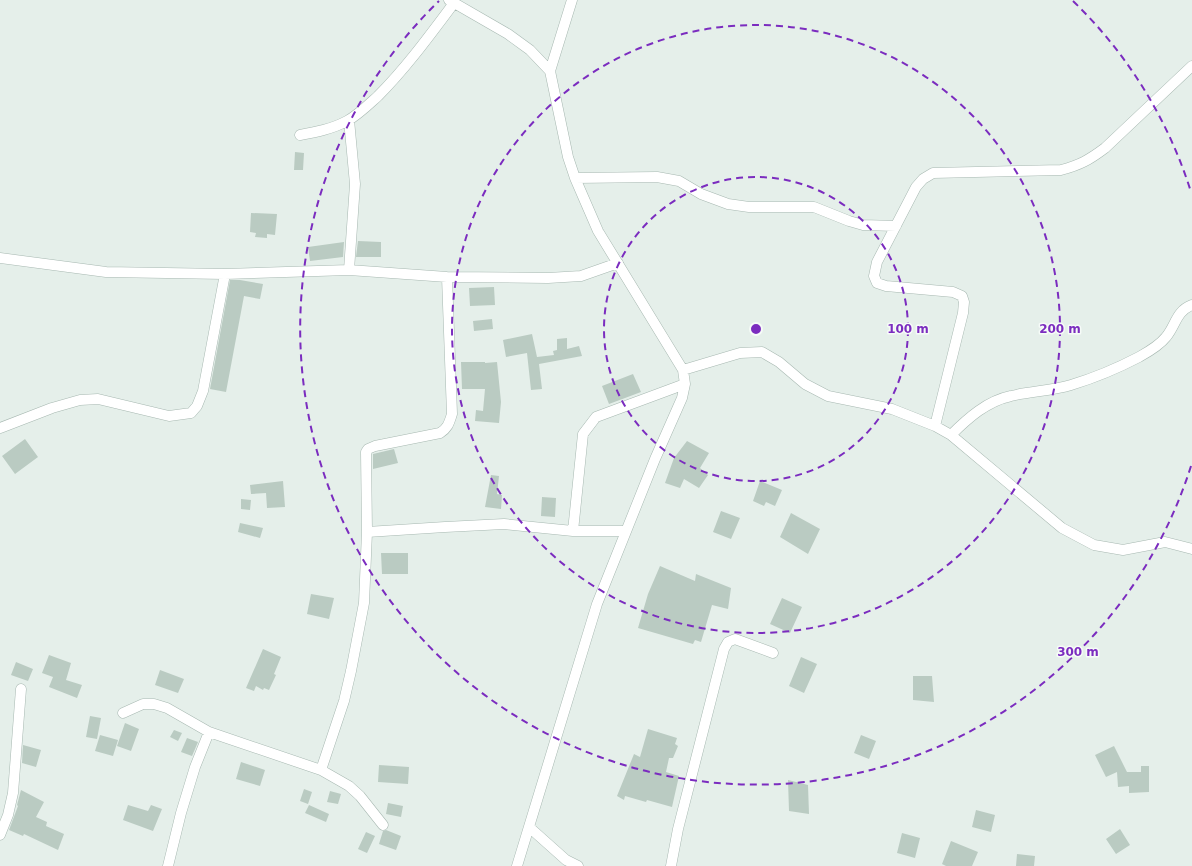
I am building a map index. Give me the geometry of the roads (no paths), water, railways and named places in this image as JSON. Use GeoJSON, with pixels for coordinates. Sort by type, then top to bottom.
{"type":"FeatureCollection","features":[{"type":"Feature","properties":{"kind":"street"},"geometry":{"type":"LineString","coordinates":[[517,866],[597,604],[682,398],[685,384],[683,370],[598,231],[575,178],[568,157],[550,72],[572,0]]}},
{"type":"Feature","properties":{"kind":"street"},"geometry":{"type":"LineString","coordinates":[[300,135],[332,128],[349,120],[368,105],[410,61],[451,2],[508,34],[530,50],[550,72]]}},
{"type":"Feature","properties":{"kind":"street"},"geometry":{"type":"LineString","coordinates":[[935,426],[963,313],[964,302],[962,296],[953,292],[886,286],[877,283],[874,276],[877,262],[916,187],[923,179],[933,173],[1061,170],[1090,160],[1188,74],[1192,66]]}},
{"type":"Feature","properties":{"kind":"street"},"geometry":{"type":"LineString","coordinates":[[349,120],[356,184],[349,270]]}},
{"type":"Feature","properties":{"kind":"street"},"geometry":{"type":"LineString","coordinates":[[575,178],[670,178],[679,181],[701,194],[728,204],[749,207],[814,207],[848,221],[863,225],[896,226]]}},
{"type":"Feature","properties":{"kind":"street"},"geometry":{"type":"LineString","coordinates":[[0,258],[106,272],[225,274],[349,270],[447,277],[548,278],[581,276],[618,264]]}},
{"type":"Feature","properties":{"kind":"street"},"geometry":{"type":"LineString","coordinates":[[0,428],[52,408],[80,400],[98,399],[169,416],[190,413],[197,406],[203,391],[225,274]]}},
{"type":"Feature","properties":{"kind":"street"},"geometry":{"type":"LineString","coordinates":[[322,770],[344,701],[364,604],[367,532],[366,452],[368,449],[376,446],[440,433],[449,425],[452,414],[447,277]]}},
{"type":"Feature","properties":{"kind":"street"},"geometry":{"type":"LineString","coordinates":[[950,435],[969,416],[990,404],[1010,396],[1071,385],[1104,373],[1139,356],[1160,344],[1167,336],[1184,309],[1192,305]]}},
{"type":"Feature","properties":{"kind":"street"},"geometry":{"type":"LineString","coordinates":[[683,370],[740,353],[762,352],[779,362],[805,384],[828,396],[892,409],[935,426],[950,435],[1062,528],[1094,545],[1123,550],[1164,542],[1192,549]]}},
{"type":"Feature","properties":{"kind":"street"},"geometry":{"type":"LineString","coordinates":[[573,531],[583,434],[590,423],[596,417],[685,384]]}},
{"type":"Feature","properties":{"kind":"street"},"geometry":{"type":"LineString","coordinates":[[367,532],[504,524],[573,531],[626,531]]}},
{"type":"Feature","properties":{"kind":"street"},"geometry":{"type":"LineString","coordinates":[[671,866],[678,829],[724,649],[728,642],[735,639],[773,653]]}},
{"type":"Feature","properties":{"kind":"street"},"geometry":{"type":"LineString","coordinates":[[0,835],[8,815],[13,793],[21,689]]}},
{"type":"Feature","properties":{"kind":"street"},"geometry":{"type":"LineString","coordinates":[[123,713],[143,704],[154,704],[167,708],[209,732],[322,770],[349,786],[360,796],[383,825]]}},
{"type":"Feature","properties":{"kind":"street"},"geometry":{"type":"LineString","coordinates":[[168,866],[181,813],[195,767],[209,732]]}},
{"type":"Feature","properties":{"kind":"street"},"geometry":{"type":"LineString","coordinates":[[529,827],[566,860],[578,866]]}}]}
